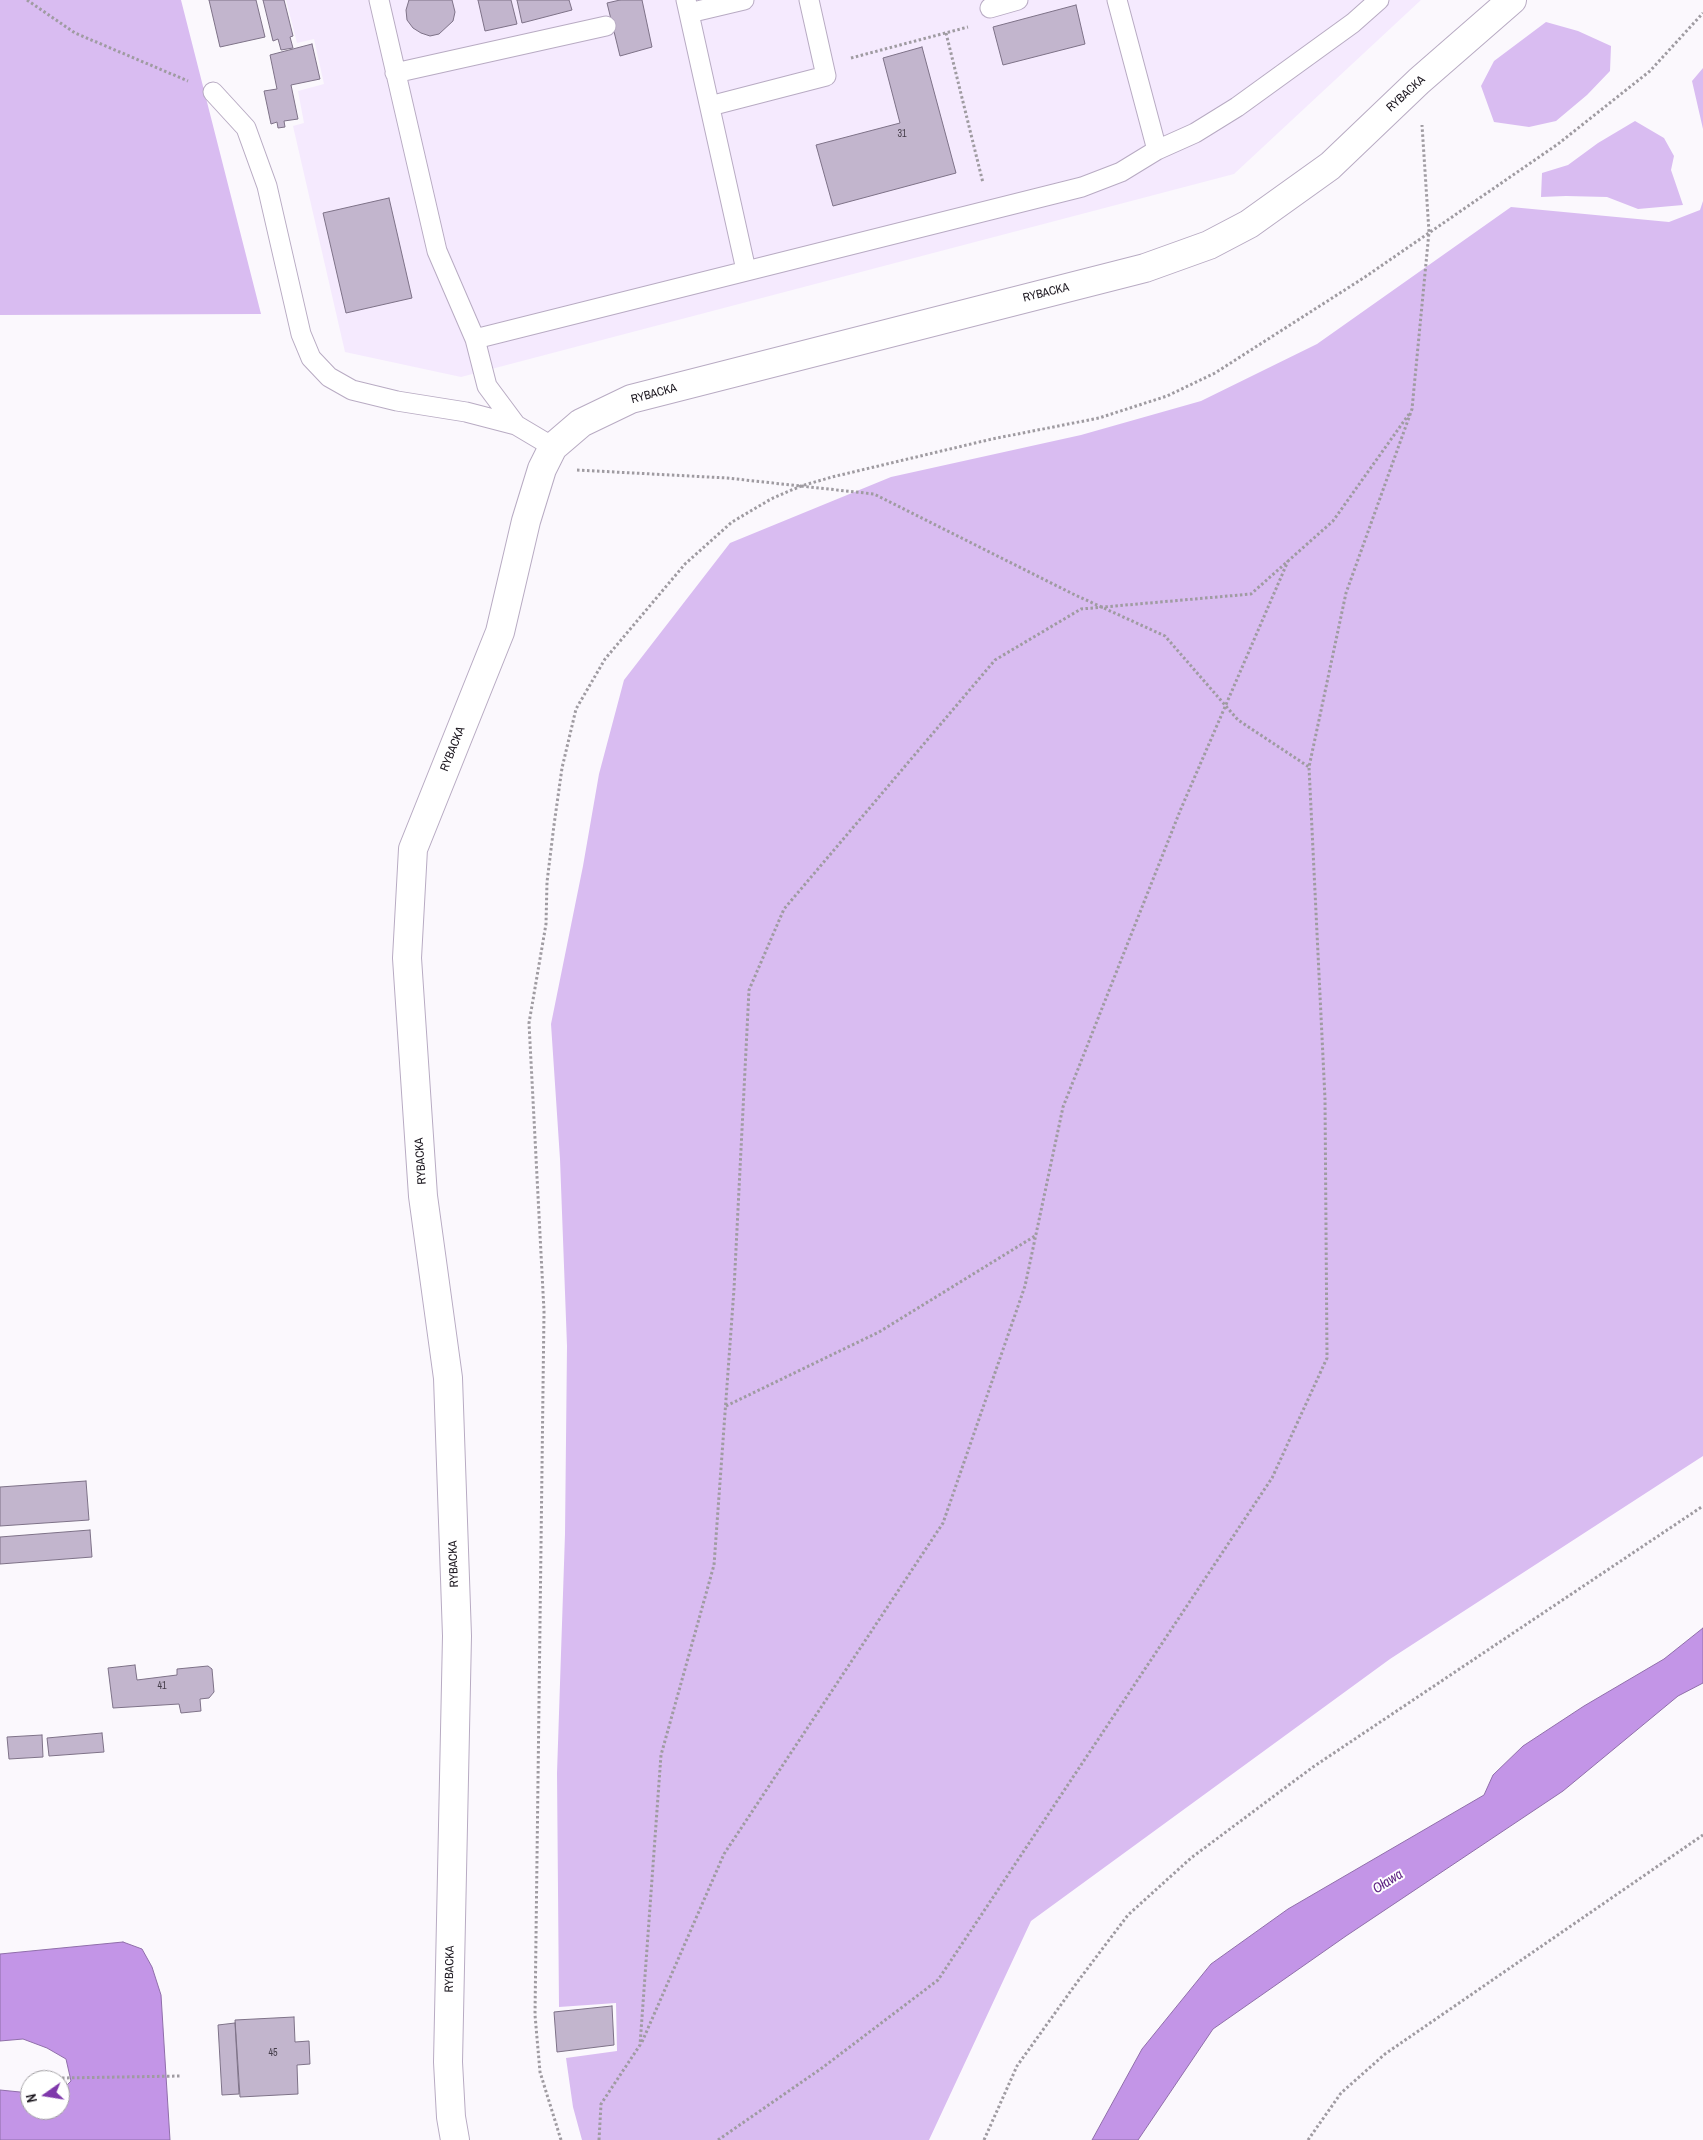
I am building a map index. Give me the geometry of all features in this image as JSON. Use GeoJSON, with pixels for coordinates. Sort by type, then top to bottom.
{"type":"FeatureCollection","features":[{"type":"Feature","properties":{"kind":"street","name":"RYBACKA"},"geometry":{"type":"LineString","coordinates":[[455,2140],[451,2117],[448,2062],[457,1636],[448,1378],[423,1196],[407,958],[413,849],[500,632],[526,521],[547,458],[581,422],[631,399],[1145,268],[1209,245],[1249,224],[1330,166],[1419,81],[1512,0]]}},
{"type":"Feature","properties":{"kind":"lane"},"geometry":{"type":"LineString","coordinates":[[379,0],[436,251],[476,340],[488,386],[516,425],[547,458]]}},
{"type":"Feature","properties":{"kind":"lane"},"geometry":{"type":"LineString","coordinates":[[744,0],[687,7],[746,270]]}},
{"type":"Feature","properties":{"kind":"lane"},"geometry":{"type":"LineString","coordinates":[[710,106],[826,76],[809,0]]}},
{"type":"Feature","properties":{"kind":"lane"},"geometry":{"type":"LineString","coordinates":[[990,8],[1018,0]]}},
{"type":"Feature","properties":{"kind":"lane"},"geometry":{"type":"LineString","coordinates":[[1117,0],[1157,150]]}},
{"type":"Feature","properties":{"kind":"lane"},"geometry":{"type":"LineString","coordinates":[[476,340],[746,270],[1082,187],[1120,172],[1157,150],[1195,133],[1237,107],[1352,23],[1379,0]]}},
{"type":"Feature","properties":{"kind":"lane"},"geometry":{"type":"LineString","coordinates":[[396,73],[606,26]]}},
{"type":"Feature","properties":{"kind":"lane"},"geometry":{"type":"LineString","coordinates":[[213,92],[246,128],[267,186],[301,334],[312,358],[323,371],[329,377],[352,390],[397,401],[466,412],[516,425]]}},
{"type":"Feature","properties":{"kind":"path"},"geometry":{"type":"LineString","coordinates":[[27,0],[75,33],[213,92]]}},
{"type":"Feature","properties":{"kind":"path"},"geometry":{"type":"LineString","coordinates":[[823,64],[984,23],[990,8]]}},
{"type":"Feature","properties":{"kind":"path"},"geometry":{"type":"LineString","coordinates":[[561,2140],[540,2072],[535,2015],[544,1311],[529,1023],[546,924],[547,882],[562,768],[576,709],[605,659],[685,564],[732,522],[771,499],[801,486],[832,476],[992,439],[1099,418],[1166,396],[1215,373],[1287,329],[1558,144],[1650,71],[1703,13]]}},
{"type":"Feature","properties":{"kind":"path"},"geometry":{"type":"LineString","coordinates":[[946,33],[990,210]]}},
{"type":"Feature","properties":{"kind":"path"},"geometry":{"type":"LineString","coordinates":[[718,2140],[822,2068],[938,1980],[1272,1478],[1327,1358],[1325,1098],[1309,767],[1346,593],[1412,410],[1429,232],[1419,81]]}},
{"type":"Feature","properties":{"kind":"path"},"geometry":{"type":"LineString","coordinates":[[640,2045],[661,1755],[714,1565],[734,1289],[749,990],[784,909],[995,660],[1081,609],[1251,594],[1332,521],[1412,410]]}},
{"type":"Feature","properties":{"kind":"path"},"geometry":{"type":"LineString","coordinates":[[547,458],[874,494],[1165,636],[1238,720],[1309,767]]}},
{"type":"Feature","properties":{"kind":"path"},"geometry":{"type":"LineString","coordinates":[[599,2140],[601,2104],[640,2045],[724,1854],[943,1523],[1025,1286],[1063,1107],[1180,811],[1288,560]]}},
{"type":"Feature","properties":{"kind":"path"},"geometry":{"type":"LineString","coordinates":[[726,1407],[879,1332],[1035,1236]]}},
{"type":"Feature","properties":{"kind":"path"},"geometry":{"type":"LineString","coordinates":[[984,2140],[1017,2066],[1078,1981],[1128,1915],[1191,1858],[1313,1767],[1703,1506]]}},
{"type":"Feature","properties":{"kind":"path"},"geometry":{"type":"LineString","coordinates":[[1308,2140],[1341,2093],[1385,2054],[1703,1835]]}},
{"type":"Feature","properties":{"kind":"path"},"geometry":{"type":"LineString","coordinates":[[70,2078],[180,2076]]}},
{"type":"Feature","properties":{"kind":"shaded area"},"geometry":{"type":"Polygon","coordinates":[[[0,0],[181,0],[261,314],[0,315],[0,0]]]}},
{"type":"Feature","properties":{"kind":"shaded area"},"geometry":{"type":"Polygon","coordinates":[[[286,0],[1421,0],[1234,174],[461,377],[345,352],[293,126],[304,123],[298,91],[324,84],[314,39],[297,43],[286,0]]]}},
{"type":"Feature","properties":{"kind":"shaded area"},"geometry":{"type":"Polygon","coordinates":[[[1546,22],[1578,31],[1611,46],[1610,71],[1587,95],[1556,121],[1529,127],[1494,122],[1481,86],[1494,61],[1546,22]]]}},
{"type":"Feature","properties":{"kind":"shaded area"},"geometry":{"type":"Polygon","coordinates":[[[1703,68],[1703,129],[1692,81],[1703,68]]]}},
{"type":"Feature","properties":{"kind":"shaded area"},"geometry":{"type":"Polygon","coordinates":[[[1635,121],[1664,138],[1674,156],[1671,170],[1683,205],[1638,209],[1607,197],[1541,197],[1542,173],[1568,165],[1598,143],[1635,121]]]}},
{"type":"Feature","properties":{"kind":"shaded area"},"geometry":{"type":"Polygon","coordinates":[[[1703,201],[1703,1456],[1390,1659],[1031,1921],[929,2140],[582,2140],[573,2107],[566,2058],[617,2051],[616,2003],[559,2007],[557,1773],[565,1534],[567,1346],[560,1159],[551,1024],[583,866],[599,774],[624,680],[730,543],[891,477],[1081,435],[1201,401],[1317,344],[1511,207],[1669,222],[1700,210],[1703,201]]]}},
{"type":"Feature","properties":{"kind":"water","name":"Oława"},"geometry":{"type":"Polygon","coordinates":[[[1703,1628],[1703,1683],[1678,1696],[1563,1791],[1346,1936],[1213,2029],[1138,2140],[1092,2140],[1142,2049],[1211,1964],[1288,1909],[1484,1795],[1493,1775],[1523,1746],[1584,1706],[1664,1659],[1703,1628]]]}},
{"type":"Feature","properties":{"kind":"water"},"geometry":{"type":"Polygon","coordinates":[[[123,1942],[142,1949],[152,1967],[161,1995],[170,2140],[0,2140],[0,2090],[20,2092],[20,2120],[70,2120],[71,2081],[66,2059],[47,2048],[23,2039],[0,2041],[0,1954],[123,1942]]]}},
{"type":"Feature","properties":{"kind":"building"},"geometry":{"type":"Polygon","coordinates":[[[209,0],[256,0],[265,37],[220,47],[209,0]]]}},
{"type":"Feature","properties":{"kind":"building"},"geometry":{"type":"Polygon","coordinates":[[[263,0],[284,0],[293,36],[290,37],[293,48],[281,50],[278,39],[273,41],[263,0]]]}},
{"type":"Feature","properties":{"kind":"building"},"geometry":{"type":"Polygon","coordinates":[[[409,0],[452,0],[455,12],[453,21],[439,34],[430,36],[421,33],[413,28],[407,20],[406,10],[409,0]]]}},
{"type":"Feature","properties":{"kind":"building"},"geometry":{"type":"Polygon","coordinates":[[[478,0],[511,0],[517,24],[485,31],[478,0]]]}},
{"type":"Feature","properties":{"kind":"building"},"geometry":{"type":"Polygon","coordinates":[[[517,0],[569,0],[572,10],[522,23],[517,0]]]}},
{"type":"Feature","properties":{"kind":"building"},"geometry":{"type":"Polygon","coordinates":[[[620,0],[642,0],[652,47],[620,56],[607,3],[620,0]]]}},
{"type":"Feature","properties":{"kind":"building"},"geometry":{"type":"Polygon","coordinates":[[[1076,5],[1085,44],[1003,65],[993,27],[1076,5]]]}},
{"type":"Feature","properties":{"kind":"building"},"geometry":{"type":"Polygon","coordinates":[[[312,44],[320,79],[291,85],[298,119],[284,121],[285,127],[278,128],[277,122],[271,124],[264,91],[277,89],[270,55],[312,44]]]}},
{"type":"Feature","properties":{"kind":"building"},"geometry":{"type":"Polygon","coordinates":[[[922,47],[956,173],[833,206],[816,145],[900,123],[883,58],[922,47]]]}},
{"type":"Feature","properties":{"kind":"building"},"geometry":{"type":"Polygon","coordinates":[[[389,198],[412,298],[346,313],[323,213],[389,198]]]}},
{"type":"Feature","properties":{"kind":"building"},"geometry":{"type":"Polygon","coordinates":[[[86,1481],[89,1520],[0,1526],[0,1487],[86,1481]]]}},
{"type":"Feature","properties":{"kind":"building"},"geometry":{"type":"Polygon","coordinates":[[[90,1530],[92,1557],[0,1564],[0,1537],[90,1530]]]}},
{"type":"Feature","properties":{"kind":"building"},"geometry":{"type":"Polygon","coordinates":[[[135,1665],[137,1680],[177,1675],[177,1669],[208,1666],[212,1669],[214,1692],[209,1698],[200,1699],[201,1711],[181,1713],[179,1704],[113,1708],[108,1668],[135,1665]]]}},
{"type":"Feature","properties":{"kind":"building"},"geometry":{"type":"Polygon","coordinates":[[[102,1733],[104,1752],[49,1756],[47,1738],[102,1733]]]}},
{"type":"Feature","properties":{"kind":"building"},"geometry":{"type":"Polygon","coordinates":[[[42,1735],[43,1757],[9,1759],[7,1737],[42,1735]]]}},
{"type":"Feature","properties":{"kind":"building"},"geometry":{"type":"Polygon","coordinates":[[[612,2006],[614,2045],[557,2052],[554,2012],[612,2006]]]}},
{"type":"Feature","properties":{"kind":"building"},"geometry":{"type":"Polygon","coordinates":[[[294,2017],[295,2042],[309,2041],[310,2064],[297,2065],[298,2094],[240,2097],[235,2020],[294,2017]]]}},
{"type":"Feature","properties":{"kind":"building"},"geometry":{"type":"Polygon","coordinates":[[[235,2023],[239,2094],[222,2095],[218,2025],[235,2023]]]}}]}
